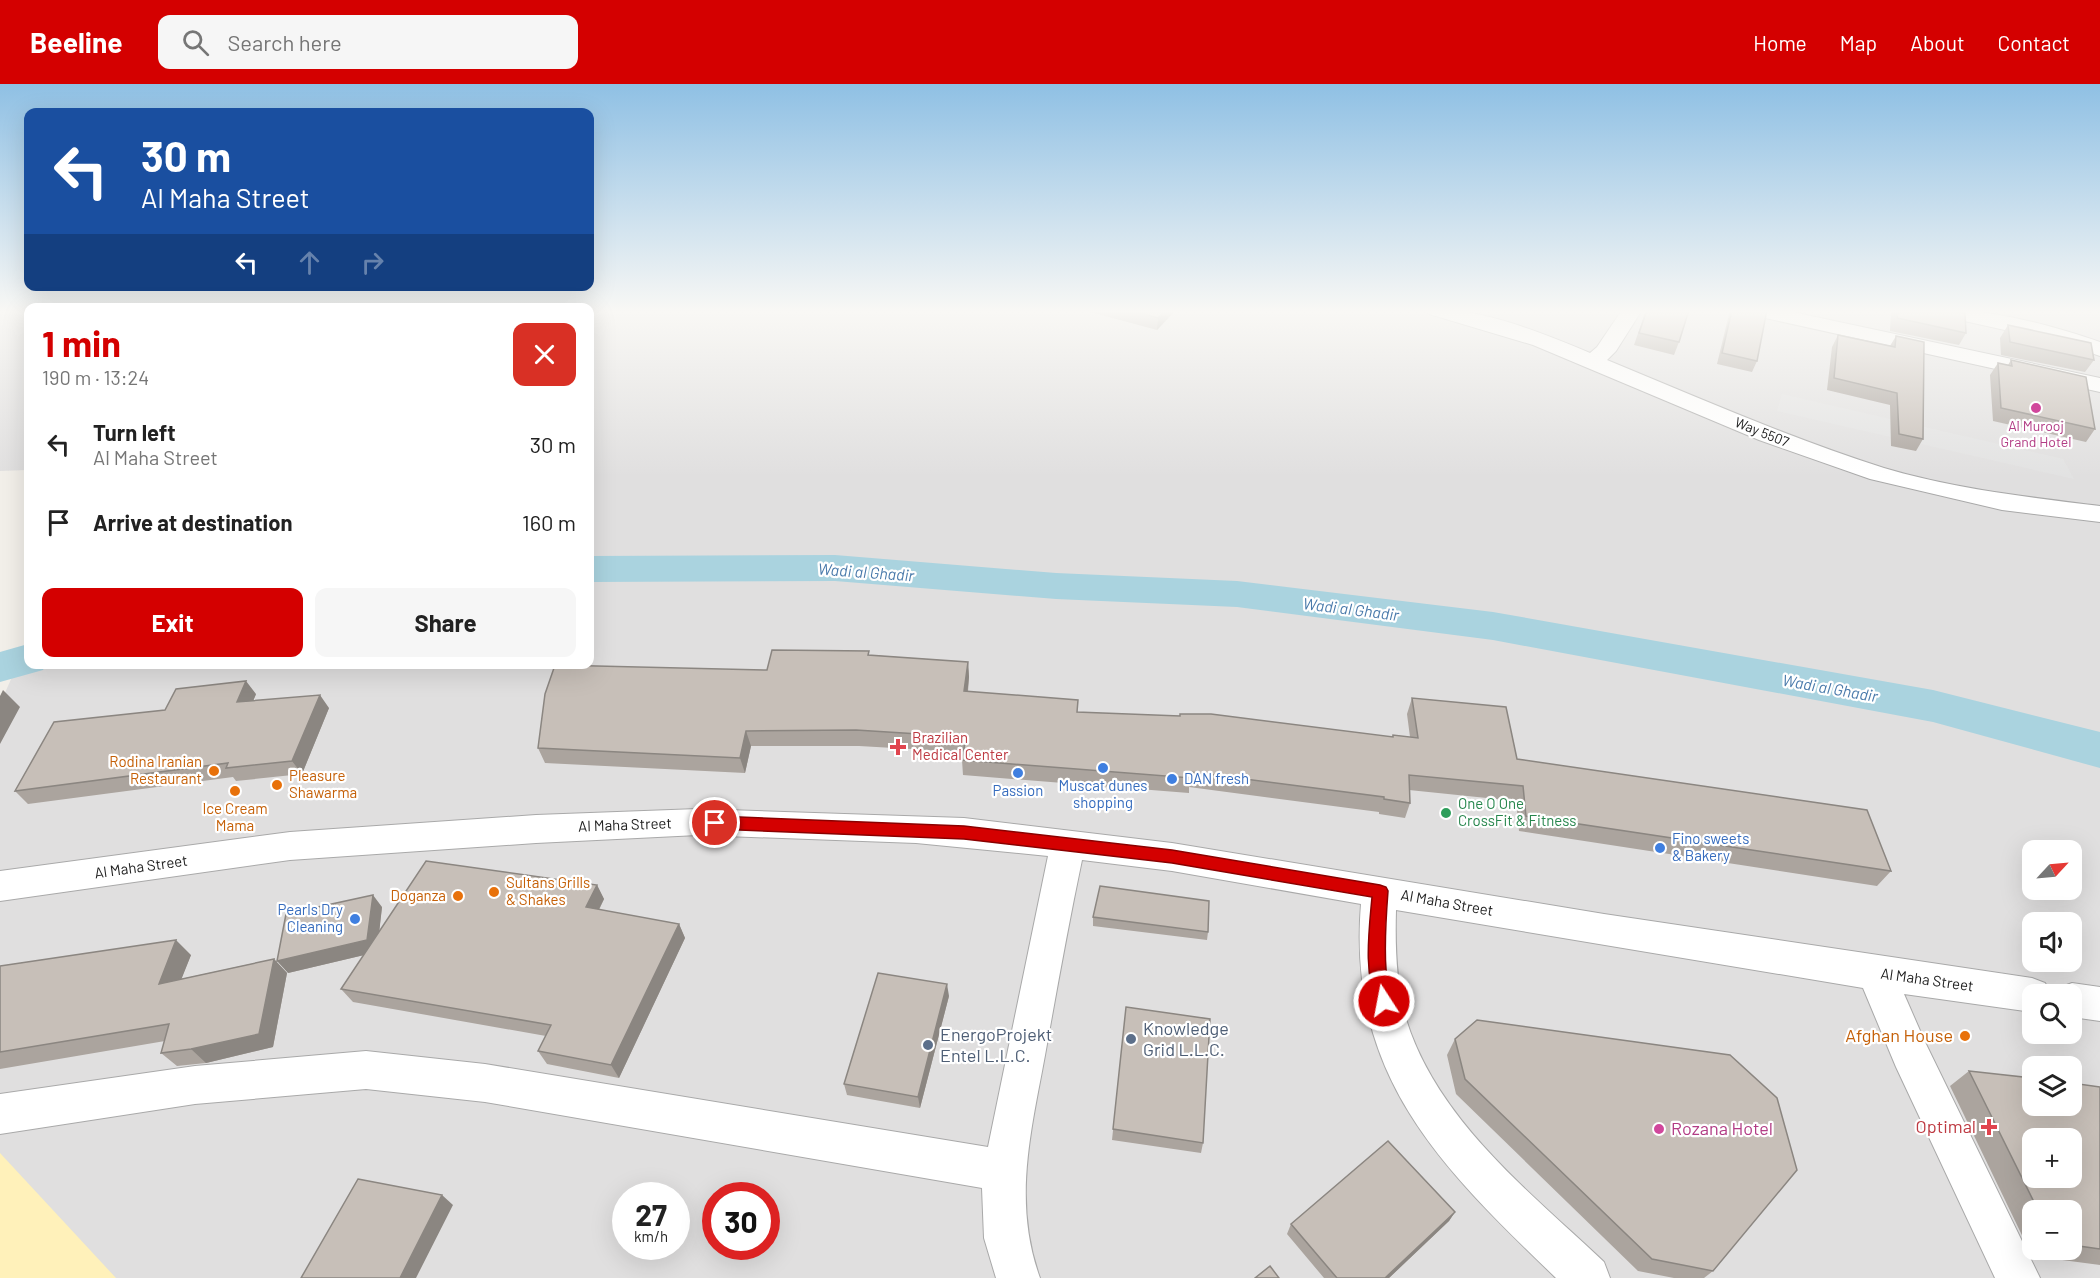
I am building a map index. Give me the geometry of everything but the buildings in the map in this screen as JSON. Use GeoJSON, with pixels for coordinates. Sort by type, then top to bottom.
{"type":"FeatureCollection","features":[{"type":"Feature","properties":{"kind":"street","name":"Way 5507"},"geometry":{"type":"LineString","coordinates":[[1619,366],[1778,439],[1879,474],[2002,502],[2100,514]]}},
{"type":"Feature","properties":{"kind":"street","name":"Way 5507"},"geometry":{"type":"LineString","coordinates":[[1625,366],[1867,456],[1978,484],[2100,500]]}},
{"type":"Feature","properties":{"kind":"street"},"geometry":{"type":"LineString","coordinates":[[2012,366],[2100,385]]}},
{"type":"Feature","properties":{"kind":"street","name":"Al Maha Street"},"geometry":{"type":"LineString","coordinates":[[0,886],[290,846],[536,829],[679,823],[916,829],[964,832],[1172,857],[1875,973],[2022,994]]}},
{"type":"Feature","properties":{"kind":"street"},"geometry":{"type":"LineString","coordinates":[[1018,1278],[1008,1253],[1001,1211],[1004,1171],[1068,845]]}},
{"type":"Feature","properties":{"kind":"street"},"geometry":{"type":"LineString","coordinates":[[1380,891],[1376,944],[1378,972],[1395,1044],[1415,1089],[1444,1134],[1483,1176],[1588,1278]]}},
{"type":"Feature","properties":{"kind":"street"},"geometry":{"type":"LineString","coordinates":[[1875,973],[1910,1054],[2018,1278]]}},
{"type":"Feature","properties":{"kind":"street"},"geometry":{"type":"LineString","coordinates":[[2082,1001],[2100,1004]]}},
{"type":"Feature","properties":{"kind":"street"},"geometry":{"type":"LineString","coordinates":[[0,1114],[195,1085],[366,1070],[485,1083],[1004,1171]]}},
{"type":"Feature","properties":{"kind":"shaded area"},"geometry":{"type":"Polygon","coordinates":[[[0,366],[24,366],[24,470],[0,471],[0,366]]]}},
{"type":"Feature","properties":{"kind":"shaded area"},"geometry":{"type":"Polygon","coordinates":[[[594,366],[2100,366],[2100,1278],[39,1278],[0,1264],[0,704],[24,650],[24,669],[594,669],[594,366]]]}},
{"type":"Feature","properties":{"kind":"shaded area"},"geometry":{"type":"Polygon","coordinates":[[[1782,394],[2063,459],[2074,479],[1777,411],[1782,394]]]}},
{"type":"Feature","properties":{"kind":"sand"},"geometry":{"type":"Polygon","coordinates":[[[0,1153],[116,1278],[0,1278],[0,1153]]]}},
{"type":"Feature","properties":{"kind":"waterway","name":"Wadi al Ghadir"},"geometry":{"type":"LineString","coordinates":[[594,569],[835,568],[1056,586],[1237,594],[1493,626],[1933,706],[2100,750]]}},
{"type":"Feature","properties":{"kind":"waterway","name":"Wadi al Ghadir"},"geometry":{"type":"LineString","coordinates":[[0,667],[24,660]]}},
{"type":"Feature","properties":{"kind":"place","name":"Al Murooj Grand Hotel"},"geometry":{"type":"Point","coordinates":[2036,408]}},
{"type":"Feature","properties":{"kind":"place","name":"Brazilian Medical Center"},"geometry":{"type":"Point","coordinates":[898,747]}},
{"type":"Feature","properties":{"kind":"place","name":"Muscat dunes shopping"},"geometry":{"type":"Point","coordinates":[1103,768]}},
{"type":"Feature","properties":{"kind":"place","name":"Rodina Iranian Restaurant"},"geometry":{"type":"Point","coordinates":[214,771]}},
{"type":"Feature","properties":{"kind":"place","name":"Passion"},"geometry":{"type":"Point","coordinates":[1018,773]}},
{"type":"Feature","properties":{"kind":"place","name":"DAN fresh"},"geometry":{"type":"Point","coordinates":[1172,779]}},
{"type":"Feature","properties":{"kind":"place","name":"Pleasure Shawarma"},"geometry":{"type":"Point","coordinates":[277,785]}},
{"type":"Feature","properties":{"kind":"place","name":"Ice Cream Mama"},"geometry":{"type":"Point","coordinates":[235,791]}},
{"type":"Feature","properties":{"kind":"place","name":"One O One CrossFit & Fitness"},"geometry":{"type":"Point","coordinates":[1446,813]}},
{"type":"Feature","properties":{"kind":"place","name":"Fino sweets & Bakery"},"geometry":{"type":"Point","coordinates":[1660,848]}},
{"type":"Feature","properties":{"kind":"place","name":"Sultans Grills & Shakes"},"geometry":{"type":"Point","coordinates":[494,892]}},
{"type":"Feature","properties":{"kind":"place","name":"Doganza"},"geometry":{"type":"Point","coordinates":[458,896]}},
{"type":"Feature","properties":{"kind":"place","name":"Pearls Dry Cleaning"},"geometry":{"type":"Point","coordinates":[355,919]}},
{"type":"Feature","properties":{"kind":"place","name":"Afghan House"},"geometry":{"type":"Point","coordinates":[1965,1036]}},
{"type":"Feature","properties":{"kind":"place","name":"Knowledge Grid L.L.C."},"geometry":{"type":"Point","coordinates":[1131,1039]}},
{"type":"Feature","properties":{"kind":"place","name":"EnergoProjekt Entel L.L.C."},"geometry":{"type":"Point","coordinates":[928,1045]}},
{"type":"Feature","properties":{"kind":"place","name":"Optimal"},"geometry":{"type":"Point","coordinates":[1989,1127]}},
{"type":"Feature","properties":{"kind":"place","name":"Rozana Hotel"},"geometry":{"type":"Point","coordinates":[1659,1129]}},
{"type":"Feature","properties":{"kind":"route"},"geometry":{"type":"LineString","coordinates":[[715,823],[964,832],[1172,857],[1380,891],[1376,944],[1378,972],[1384,1001]]}}]}
